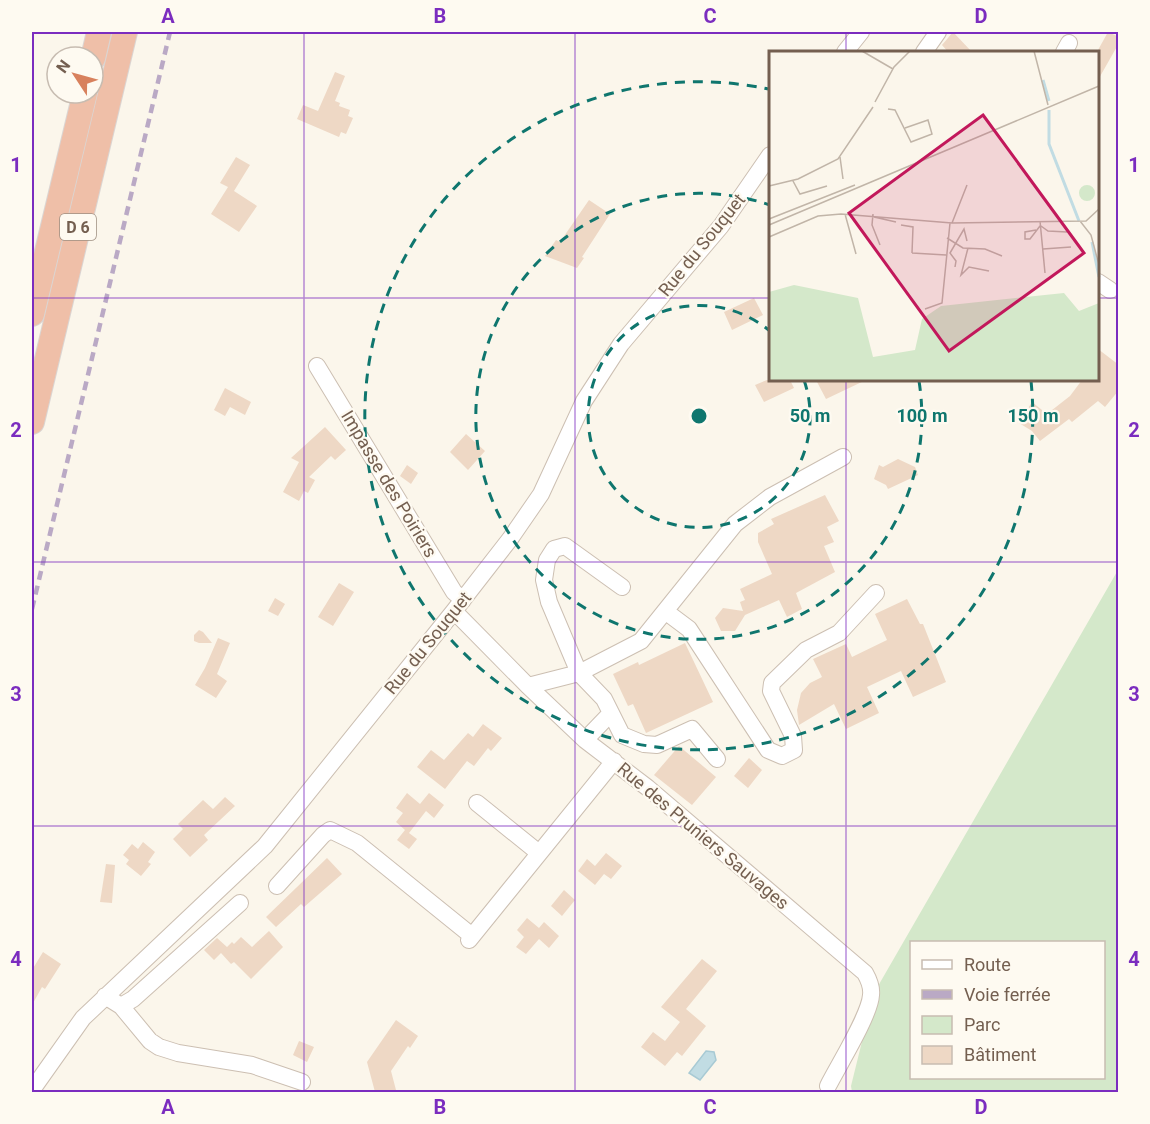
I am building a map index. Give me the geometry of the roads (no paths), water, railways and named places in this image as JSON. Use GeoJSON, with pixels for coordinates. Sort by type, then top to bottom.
{"type":"FeatureCollection","features":[{"type":"Feature","properties":{"kind":"highway","name":"D 6"},"geometry":{"type":"LineString","coordinates":[[32,422],[125,32]]}},
{"type":"Feature","properties":{"kind":"highway","name":"D 6"},"geometry":{"type":"LineString","coordinates":[[32,314],[82,105]]}},
{"type":"Feature","properties":{"kind":"street"},"geometry":{"type":"LineString","coordinates":[[846,51],[861,32]]}},
{"type":"Feature","properties":{"kind":"street"},"geometry":{"type":"LineString","coordinates":[[925,51],[938,32]]}},
{"type":"Feature","properties":{"kind":"street","name":"Rue du Souquet"},"geometry":{"type":"LineString","coordinates":[[32,1090],[83,1018],[265,846],[458,606],[510,539],[541,494],[584,401],[621,344],[721,225],[769,158]]}},
{"type":"Feature","properties":{"kind":"street","name":"Impasse des Poiriers"},"geometry":{"type":"LineString","coordinates":[[317,366],[454,592],[458,606]]}},
{"type":"Feature","properties":{"kind":"street"},"geometry":{"type":"LineString","coordinates":[[528,686],[579,673],[641,641],[735,524],[770,497],[843,457]]}},
{"type":"Feature","properties":{"kind":"street"},"geometry":{"type":"LineString","coordinates":[[622,587],[565,546],[554,549],[547,560],[544,580],[549,602],[579,673],[604,699],[622,735],[644,744],[657,746],[692,729],[717,759]]}},
{"type":"Feature","properties":{"kind":"street"},"geometry":{"type":"LineString","coordinates":[[665,611],[689,629],[768,750],[782,756],[794,750],[793,736],[771,691],[772,683],[806,650],[839,633],[876,593]]}},
{"type":"Feature","properties":{"kind":"street","name":"Rue des Pruniers Sauvages"},"geometry":{"type":"LineString","coordinates":[[458,606],[528,686],[585,740],[657,795],[865,973],[870,982],[872,996],[866,1013],[828,1086]]}},
{"type":"Feature","properties":{"kind":"street"},"geometry":{"type":"LineString","coordinates":[[585,740],[611,713]]}},
{"type":"Feature","properties":{"kind":"street"},"geometry":{"type":"LineString","coordinates":[[277,886],[330,830],[357,843],[470,938],[614,761]]}},
{"type":"Feature","properties":{"kind":"street"},"geometry":{"type":"LineString","coordinates":[[477,802],[539,853]]}},
{"type":"Feature","properties":{"kind":"street"},"geometry":{"type":"LineString","coordinates":[[121,1006],[133,999],[240,903]]}},
{"type":"Feature","properties":{"kind":"street"},"geometry":{"type":"LineString","coordinates":[[105,996],[121,1006],[150,1041],[159,1047],[178,1053],[252,1065],[302,1082]]}},
{"type":"Feature","properties":{"kind":"water"},"geometry":{"type":"Polygon","coordinates":[[[706,1051],[714,1052],[716,1060],[700,1080],[689,1073],[706,1051]]]}},
{"type":"Feature","properties":{"kind":"railway"},"geometry":{"type":"LineString","coordinates":[[32,609],[170,32]]}}]}
